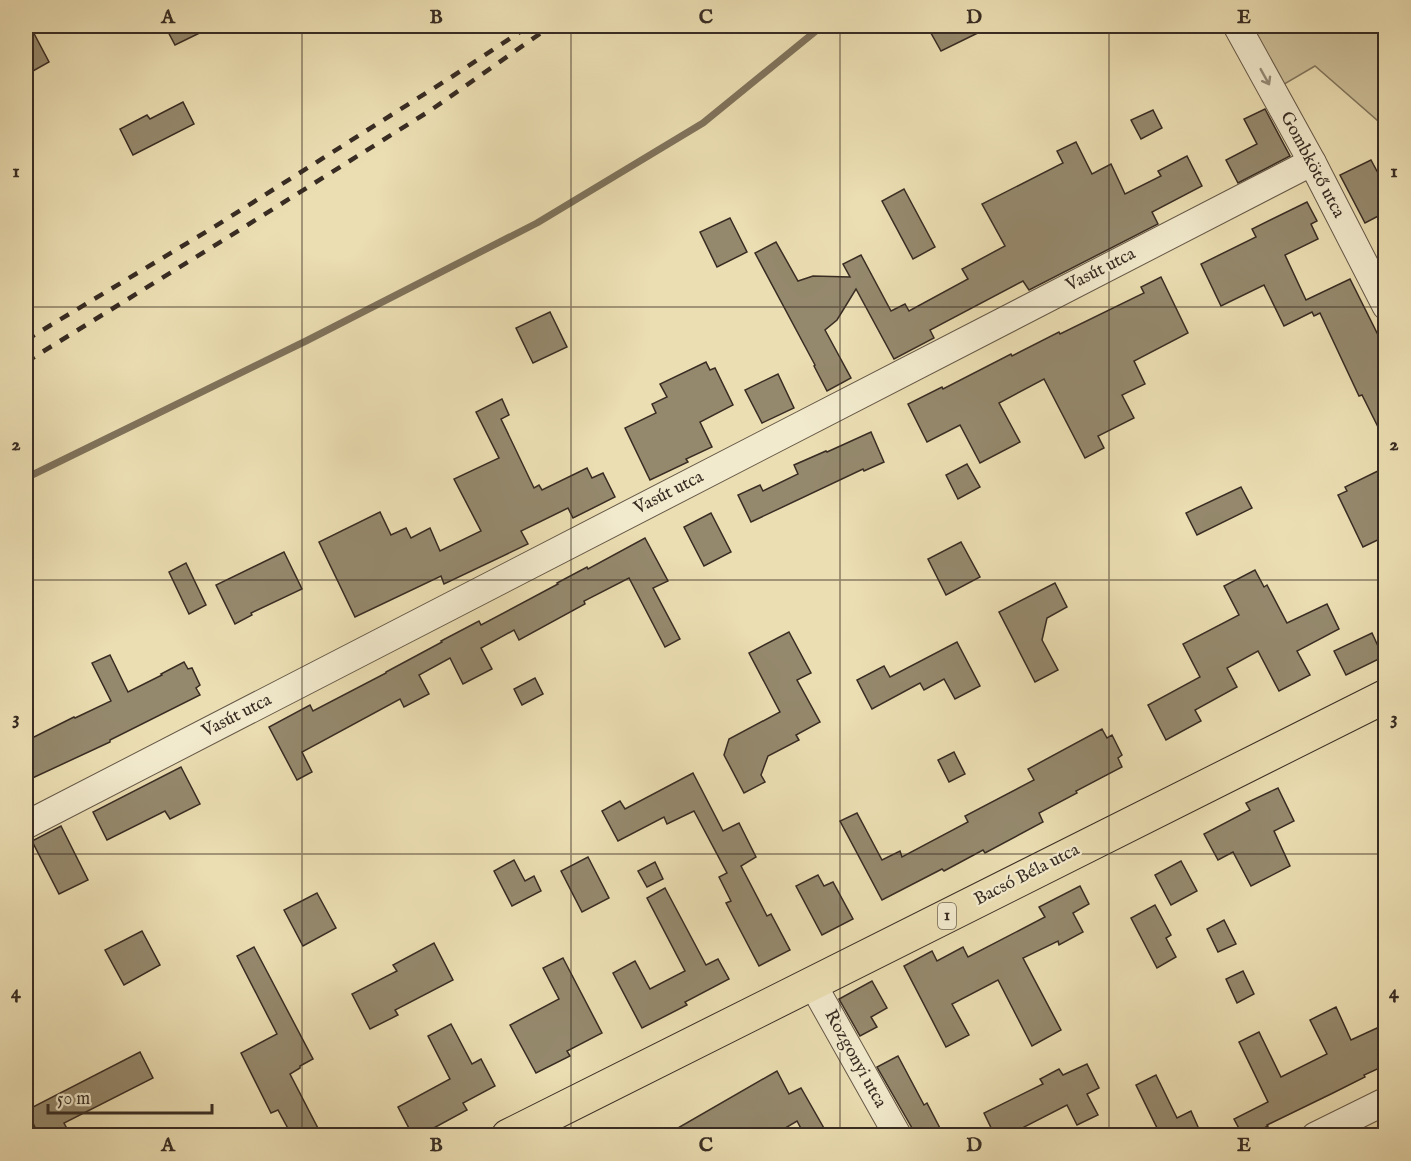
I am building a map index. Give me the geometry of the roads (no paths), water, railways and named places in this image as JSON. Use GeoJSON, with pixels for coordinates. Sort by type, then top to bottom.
{"type":"FeatureCollection","features":[{"type":"Feature","properties":{"kind":"main road","name":"Bacsó Béla utca"},"geometry":{"type":"LineString","coordinates":[[508,1136],[1386,696]]}},
{"type":"Feature","properties":{"kind":"street","name":"Gombkötő utca"},"geometry":{"type":"LineString","coordinates":[[1237,26],[1312,162],[1386,306]]}},
{"type":"Feature","properties":{"kind":"street","name":"Vasút utca"},"geometry":{"type":"LineString","coordinates":[[26,825],[1312,162]]}},
{"type":"Feature","properties":{"kind":"street","name":"Rozgonyi utca"},"geometry":{"type":"LineString","coordinates":[[812,983],[898,1136]]}},
{"type":"Feature","properties":{"kind":"street"},"geometry":{"type":"LineString","coordinates":[[1315,1136],[1386,1101]]}},
{"type":"Feature","properties":{"kind":"waterway"},"geometry":{"type":"LineString","coordinates":[[32,475],[306,341],[537,223],[703,123],[822,26]]}},
{"type":"Feature","properties":{"kind":"railway"},"geometry":{"type":"LineString","coordinates":[[26,340],[214,227],[529,26]]}},
{"type":"Feature","properties":{"kind":"railway"},"geometry":{"type":"LineString","coordinates":[[26,362],[431,110],[551,26]]}}]}
